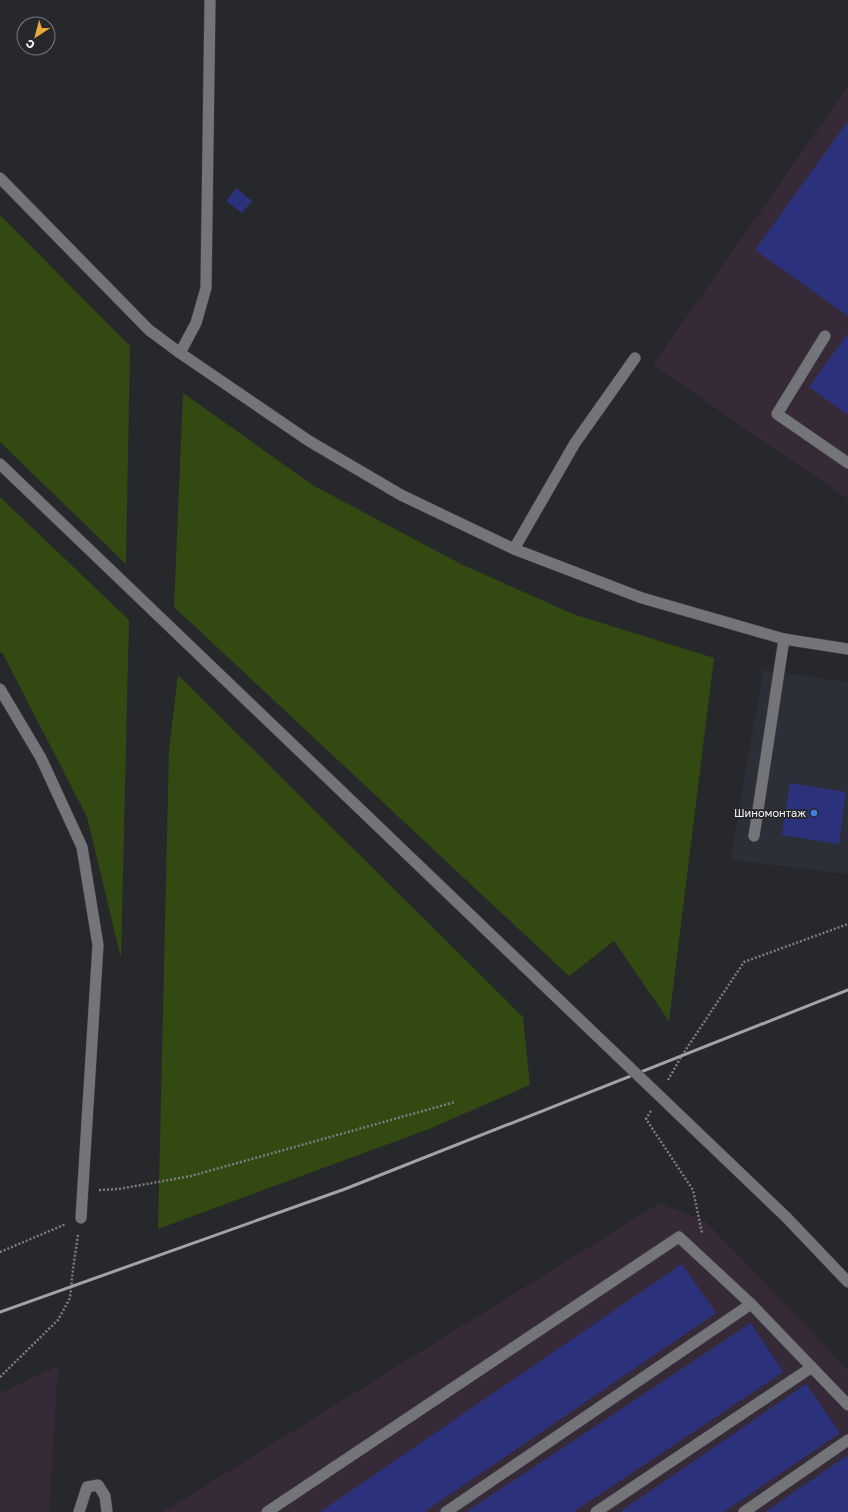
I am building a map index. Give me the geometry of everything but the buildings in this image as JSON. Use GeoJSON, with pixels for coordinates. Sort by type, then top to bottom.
{"type":"FeatureCollection","features":[{"type":"Feature","properties":{"kind":"main road"},"geometry":{"type":"LineString","coordinates":[[180,353],[196,323],[206,288],[210,0]]}},
{"type":"Feature","properties":{"kind":"main road"},"geometry":{"type":"LineString","coordinates":[[0,178],[149,330],[180,353],[309,441],[401,495],[514,549],[642,598],[784,640],[848,649]]}},
{"type":"Feature","properties":{"kind":"main road"},"geometry":{"type":"LineString","coordinates":[[825,336],[776,414],[848,463]]}},
{"type":"Feature","properties":{"kind":"main road"},"geometry":{"type":"LineString","coordinates":[[514,549],[575,443],[635,358]]}},
{"type":"Feature","properties":{"kind":"main road"},"geometry":{"type":"LineString","coordinates":[[0,464],[786,1218],[848,1282]]}},
{"type":"Feature","properties":{"kind":"main road"},"geometry":{"type":"LineString","coordinates":[[754,836],[784,640]]}},
{"type":"Feature","properties":{"kind":"main road"},"geometry":{"type":"LineString","coordinates":[[0,689],[41,758],[82,847],[98,945],[81,1218]]}},
{"type":"Feature","properties":{"kind":"main road"},"geometry":{"type":"LineString","coordinates":[[267,1512],[679,1237],[751,1304],[848,1405]]}},
{"type":"Feature","properties":{"kind":"main road"},"geometry":{"type":"LineString","coordinates":[[446,1512],[751,1304]]}},
{"type":"Feature","properties":{"kind":"main road"},"geometry":{"type":"LineString","coordinates":[[596,1512],[812,1368]]}},
{"type":"Feature","properties":{"kind":"main road"},"geometry":{"type":"LineString","coordinates":[[744,1512],[848,1440]]}},
{"type":"Feature","properties":{"kind":"main road"},"geometry":{"type":"LineString","coordinates":[[79,1512],[86,1487],[98,1485],[105,1496],[107,1512]]}},
{"type":"Feature","properties":{"kind":"path"},"geometry":{"type":"LineString","coordinates":[[665,1084],[681,1057],[744,962],[848,924]]}},
{"type":"Feature","properties":{"kind":"path"},"geometry":{"type":"LineString","coordinates":[[83,1190],[120,1189],[191,1176],[455,1102]]}},
{"type":"Feature","properties":{"kind":"path"},"geometry":{"type":"LineString","coordinates":[[654,1105],[646,1119],[693,1190],[702,1234]]}},
{"type":"Feature","properties":{"kind":"path"},"geometry":{"type":"LineString","coordinates":[[0,1252],[81,1218]]}},
{"type":"Feature","properties":{"kind":"path"},"geometry":{"type":"LineString","coordinates":[[0,1377],[58,1320],[70,1298],[81,1218]]}},
{"type":"Feature","properties":{"kind":"shaded area"},"geometry":{"type":"Polygon","coordinates":[[[848,86],[848,499],[653,365],[848,86]]]}},
{"type":"Feature","properties":{"kind":"shaded area"},"geometry":{"type":"Polygon","coordinates":[[[763,670],[848,682],[848,874],[731,860],[763,670]]]}},
{"type":"Feature","properties":{"kind":"shaded area"},"geometry":{"type":"Polygon","coordinates":[[[660,1203],[706,1222],[848,1370],[848,1512],[163,1512],[660,1203]]]}},
{"type":"Feature","properties":{"kind":"shaded area"},"geometry":{"type":"Polygon","coordinates":[[[58,1366],[49,1512],[0,1512],[0,1393],[58,1366]]]}},
{"type":"Feature","properties":{"kind":"green space"},"geometry":{"type":"Polygon","coordinates":[[[0,215],[130,346],[126,564],[0,442],[0,215]]]}},
{"type":"Feature","properties":{"kind":"green space"},"geometry":{"type":"Polygon","coordinates":[[[183,393],[314,486],[461,564],[573,614],[714,658],[669,1021],[614,941],[569,976],[174,607],[183,393]]]}},
{"type":"Feature","properties":{"kind":"green space"},"geometry":{"type":"Polygon","coordinates":[[[0,497],[129,620],[121,958],[87,817],[3,654],[0,652],[0,497]]]}},
{"type":"Feature","properties":{"kind":"green space"},"geometry":{"type":"Polygon","coordinates":[[[178,675],[523,1017],[530,1085],[429,1129],[158,1229],[169,750],[178,675]]]}},
{"type":"Feature","properties":{"kind":"railway"},"geometry":{"type":"LineString","coordinates":[[0,1312],[345,1189],[848,990]]}},
{"type":"Feature","properties":{"kind":"place","name":"Шиномонтаж"},"geometry":{"type":"Point","coordinates":[814,813]}}]}
